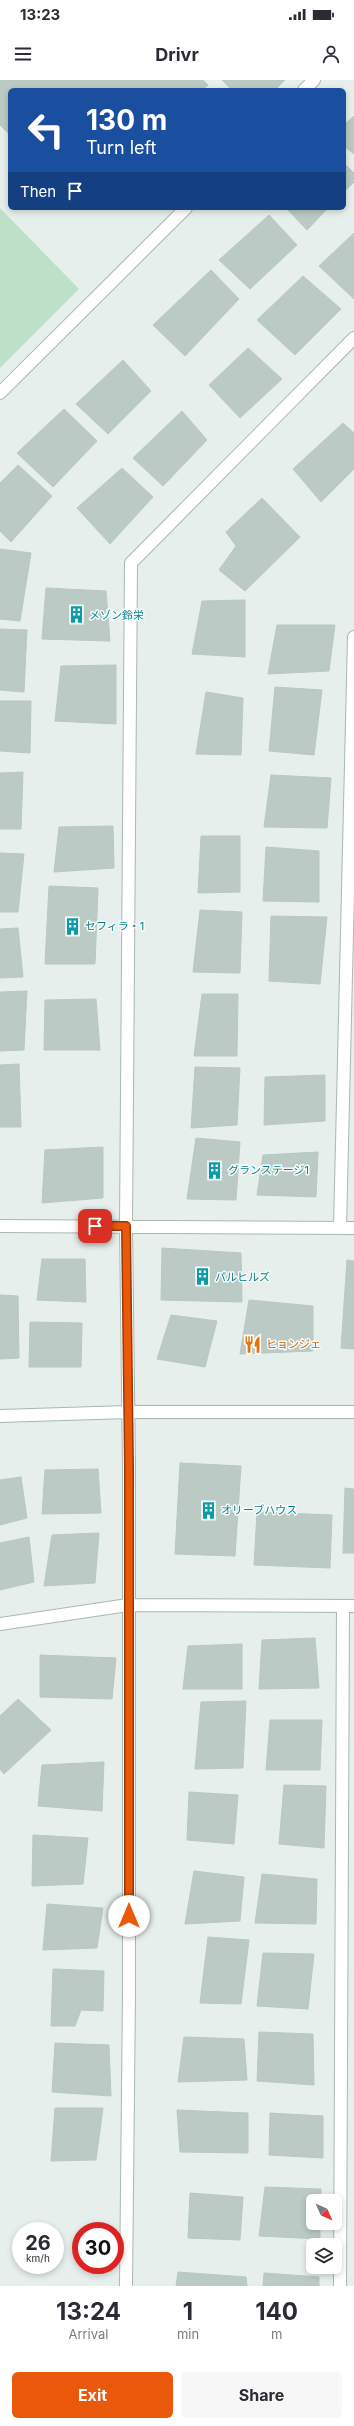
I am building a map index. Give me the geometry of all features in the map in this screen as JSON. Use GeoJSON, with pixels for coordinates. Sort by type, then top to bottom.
{"type":"FeatureCollection","features":[{"type":"Feature","properties":{"kind":"street"},"geometry":{"type":"LineString","coordinates":[[306,88],[314,80]]}},
{"type":"Feature","properties":{"kind":"street"},"geometry":{"type":"LineString","coordinates":[[0,393],[184,210]]}},
{"type":"Feature","properties":{"kind":"street"},"geometry":{"type":"LineString","coordinates":[[126,2286],[129,1994],[128,1412],[126,1226],[131,563],[354,338]]}},
{"type":"Feature","properties":{"kind":"street"},"geometry":{"type":"LineString","coordinates":[[340,1228],[354,637]]}},
{"type":"Feature","properties":{"kind":"street"},"geometry":{"type":"LineString","coordinates":[[0,1226],[354,1228]]}},
{"type":"Feature","properties":{"kind":"street"},"geometry":{"type":"LineString","coordinates":[[0,1416],[128,1412],[354,1412]]}},
{"type":"Feature","properties":{"kind":"street"},"geometry":{"type":"LineString","coordinates":[[0,1624],[128,1605],[349,1607],[340,2286]]}},
{"type":"Feature","properties":{"kind":"green space"},"geometry":{"type":"Polygon","coordinates":[[[0,208],[79,289],[0,368],[0,208]]]}},
{"type":"Feature","properties":{"kind":"building"},"geometry":{"type":"Polygon","coordinates":[[[0,80],[203,80],[208,85],[204,88],[8,88],[8,133],[0,125],[0,80]]]}},
{"type":"Feature","properties":{"kind":"building"},"geometry":{"type":"Polygon","coordinates":[[[222,80],[285,80],[277,88],[230,88],[222,80]]]}},
{"type":"Feature","properties":{"kind":"building"},"geometry":{"type":"Polygon","coordinates":[[[354,116],[354,154],[346,148],[346,123],[354,116]]]}},
{"type":"Feature","properties":{"kind":"building"},"geometry":{"type":"Polygon","coordinates":[[[346,165],[354,173],[354,182],[346,190],[346,165]]]}},
{"type":"Feature","properties":{"kind":"building"},"geometry":{"type":"Polygon","coordinates":[[[288,210],[326,210],[307,230],[288,210]]]}},
{"type":"Feature","properties":{"kind":"building"},"geometry":{"type":"Polygon","coordinates":[[[269,215],[297,245],[250,289],[219,260],[269,215]]]}},
{"type":"Feature","properties":{"kind":"building"},"geometry":{"type":"Polygon","coordinates":[[[354,233],[354,299],[319,266],[354,233]]]}},
{"type":"Feature","properties":{"kind":"building"},"geometry":{"type":"Polygon","coordinates":[[[211,270],[239,299],[185,356],[153,325],[211,270]]]}},
{"type":"Feature","properties":{"kind":"building"},"geometry":{"type":"Polygon","coordinates":[[[303,276],[341,309],[295,355],[257,320],[303,276]]]}},
{"type":"Feature","properties":{"kind":"building"},"geometry":{"type":"Polygon","coordinates":[[[248,348],[282,379],[240,418],[209,385],[248,348]]]}},
{"type":"Feature","properties":{"kind":"building"},"geometry":{"type":"Polygon","coordinates":[[[123,360],[151,391],[108,434],[76,404],[123,360]]]}},
{"type":"Feature","properties":{"kind":"building"},"geometry":{"type":"Polygon","coordinates":[[[64,409],[97,441],[53,487],[17,453],[64,409]]]}},
{"type":"Feature","properties":{"kind":"building"},"geometry":{"type":"Polygon","coordinates":[[[182,411],[207,440],[163,486],[133,458],[182,411]]]}},
{"type":"Feature","properties":{"kind":"building"},"geometry":{"type":"Polygon","coordinates":[[[343,423],[354,433],[354,469],[321,502],[293,469],[343,423]]]}},
{"type":"Feature","properties":{"kind":"building"},"geometry":{"type":"Polygon","coordinates":[[[18,465],[52,496],[11,542],[0,531],[0,483],[18,465]]]}},
{"type":"Feature","properties":{"kind":"building"},"geometry":{"type":"Polygon","coordinates":[[[122,468],[153,497],[110,544],[77,508],[122,468]]]}},
{"type":"Feature","properties":{"kind":"building"},"geometry":{"type":"Polygon","coordinates":[[[262,498],[300,537],[245,591],[219,570],[236,546],[226,532],[262,498]]]}},
{"type":"Feature","properties":{"kind":"building"},"geometry":{"type":"Polygon","coordinates":[[[0,549],[31,553],[20,621],[0,619],[0,549]]]}},
{"type":"Feature","properties":{"kind":"building","name":"メゾン鈴栄"},"geometry":{"type":"Polygon","coordinates":[[[46,588],[106,591],[110,641],[42,639],[46,588]]]}},
{"type":"Feature","properties":{"kind":"building"},"geometry":{"type":"Polygon","coordinates":[[[245,600],[245,657],[192,654],[202,601],[245,600]]]}},
{"type":"Feature","properties":{"kind":"building"},"geometry":{"type":"Polygon","coordinates":[[[277,625],[335,625],[329,671],[268,674],[277,625]]]}},
{"type":"Feature","properties":{"kind":"building"},"geometry":{"type":"Polygon","coordinates":[[[0,629],[27,630],[24,692],[0,690],[0,629]]]}},
{"type":"Feature","properties":{"kind":"building"},"geometry":{"type":"Polygon","coordinates":[[[116,665],[116,724],[55,721],[61,666],[116,665]]]}},
{"type":"Feature","properties":{"kind":"building"},"geometry":{"type":"Polygon","coordinates":[[[275,687],[322,690],[314,755],[269,751],[275,687]]]}},
{"type":"Feature","properties":{"kind":"building"},"geometry":{"type":"Polygon","coordinates":[[[206,692],[243,698],[241,755],[196,754],[206,692]]]}},
{"type":"Feature","properties":{"kind":"building"},"geometry":{"type":"Polygon","coordinates":[[[0,701],[31,701],[30,753],[0,751],[0,701]]]}},
{"type":"Feature","properties":{"kind":"building"},"geometry":{"type":"Polygon","coordinates":[[[23,772],[21,829],[0,829],[0,773],[23,772]]]}},
{"type":"Feature","properties":{"kind":"building"},"geometry":{"type":"Polygon","coordinates":[[[271,775],[331,778],[327,828],[264,827],[271,775]]]}},
{"type":"Feature","properties":{"kind":"building"},"geometry":{"type":"Polygon","coordinates":[[[113,826],[114,868],[54,872],[59,827],[113,826]]]}},
{"type":"Feature","properties":{"kind":"building"},"geometry":{"type":"Polygon","coordinates":[[[201,836],[240,836],[240,892],[198,893],[201,836]]]}},
{"type":"Feature","properties":{"kind":"building"},"geometry":{"type":"Polygon","coordinates":[[[266,847],[319,851],[319,902],[263,901],[266,847]]]}},
{"type":"Feature","properties":{"kind":"building"},"geometry":{"type":"Polygon","coordinates":[[[0,853],[24,854],[18,912],[0,912],[0,853]]]}},
{"type":"Feature","properties":{"kind":"building","name":"セフィラ・1"},"geometry":{"type":"Polygon","coordinates":[[[49,886],[98,888],[95,964],[45,964],[49,886]]]}},
{"type":"Feature","properties":{"kind":"building"},"geometry":{"type":"Polygon","coordinates":[[[200,910],[242,912],[240,973],[193,972],[200,910]]]}},
{"type":"Feature","properties":{"kind":"building"},"geometry":{"type":"Polygon","coordinates":[[[271,916],[327,917],[320,984],[269,981],[271,916]]]}},
{"type":"Feature","properties":{"kind":"building"},"geometry":{"type":"Polygon","coordinates":[[[18,928],[23,977],[0,978],[0,929],[18,928]]]}},
{"type":"Feature","properties":{"kind":"building"},"geometry":{"type":"Polygon","coordinates":[[[27,991],[24,1050],[0,1051],[0,992],[27,991]]]}},
{"type":"Feature","properties":{"kind":"building"},"geometry":{"type":"Polygon","coordinates":[[[202,994],[238,994],[237,1056],[194,1056],[202,994]]]}},
{"type":"Feature","properties":{"kind":"building"},"geometry":{"type":"Polygon","coordinates":[[[96,999],[100,1050],[44,1050],[45,1000],[96,999]]]}},
{"type":"Feature","properties":{"kind":"building"},"geometry":{"type":"Polygon","coordinates":[[[19,1064],[21,1127],[0,1127],[0,1065],[19,1064]]]}},
{"type":"Feature","properties":{"kind":"building"},"geometry":{"type":"Polygon","coordinates":[[[195,1067],[240,1068],[237,1125],[191,1128],[195,1067]]]}},
{"type":"Feature","properties":{"kind":"building"},"geometry":{"type":"Polygon","coordinates":[[[325,1075],[325,1121],[264,1125],[265,1077],[325,1075]]]}},
{"type":"Feature","properties":{"kind":"building","name":"グランステージ1"},"geometry":{"type":"Polygon","coordinates":[[[196,1138],[240,1142],[236,1200],[187,1199],[196,1138]]]}},
{"type":"Feature","properties":{"kind":"building"},"geometry":{"type":"Polygon","coordinates":[[[103,1147],[103,1198],[42,1203],[45,1150],[103,1147]]]}},
{"type":"Feature","properties":{"kind":"building"},"geometry":{"type":"Polygon","coordinates":[[[318,1152],[316,1197],[257,1195],[263,1155],[318,1152]]]}},
{"type":"Feature","properties":{"kind":"building","name":"パルヒルズ"},"geometry":{"type":"Polygon","coordinates":[[[162,1248],[241,1253],[242,1302],[161,1300],[162,1248]]]}},
{"type":"Feature","properties":{"kind":"building"},"geometry":{"type":"Polygon","coordinates":[[[42,1259],[85,1259],[86,1302],[37,1300],[42,1259]]]}},
{"type":"Feature","properties":{"kind":"building"},"geometry":{"type":"Polygon","coordinates":[[[347,1260],[354,1261],[354,1349],[341,1348],[347,1260]]]}},
{"type":"Feature","properties":{"kind":"building"},"geometry":{"type":"Polygon","coordinates":[[[0,1295],[18,1296],[19,1358],[0,1359],[0,1295]]]}},
{"type":"Feature","properties":{"kind":"building"},"geometry":{"type":"Polygon","coordinates":[[[249,1300],[313,1306],[313,1351],[240,1354],[249,1300]]]}},
{"type":"Feature","properties":{"kind":"building"},"geometry":{"type":"Polygon","coordinates":[[[171,1315],[217,1321],[205,1367],[157,1359],[171,1315]]]}},
{"type":"Feature","properties":{"kind":"building"},"geometry":{"type":"Polygon","coordinates":[[[30,1322],[82,1323],[81,1367],[29,1367],[30,1322]]]}},
{"type":"Feature","properties":{"kind":"building","name":"オリーブハウス"},"geometry":{"type":"Polygon","coordinates":[[[180,1463],[241,1466],[235,1556],[175,1554],[180,1463]]]}},
{"type":"Feature","properties":{"kind":"building"},"geometry":{"type":"Polygon","coordinates":[[[98,1469],[101,1513],[42,1514],[45,1470],[98,1469]]]}},
{"type":"Feature","properties":{"kind":"building"},"geometry":{"type":"Polygon","coordinates":[[[21,1477],[27,1518],[0,1525],[0,1480],[21,1477]]]}},
{"type":"Feature","properties":{"kind":"building"},"geometry":{"type":"Polygon","coordinates":[[[345,1488],[354,1489],[354,1553],[343,1553],[345,1488]]]}},
{"type":"Feature","properties":{"kind":"building"},"geometry":{"type":"Polygon","coordinates":[[[257,1512],[332,1515],[330,1568],[254,1565],[257,1512]]]}},
{"type":"Feature","properties":{"kind":"building"},"geometry":{"type":"Polygon","coordinates":[[[99,1533],[95,1583],[44,1586],[52,1535],[99,1533]]]}},
{"type":"Feature","properties":{"kind":"building"},"geometry":{"type":"Polygon","coordinates":[[[29,1537],[34,1582],[0,1590],[0,1543],[29,1537]]]}},
{"type":"Feature","properties":{"kind":"building"},"geometry":{"type":"Polygon","coordinates":[[[315,1638],[319,1688],[259,1689],[262,1640],[315,1638]]]}},
{"type":"Feature","properties":{"kind":"building"},"geometry":{"type":"Polygon","coordinates":[[[242,1644],[242,1689],[183,1689],[188,1646],[242,1644]]]}},
{"type":"Feature","properties":{"kind":"building"},"geometry":{"type":"Polygon","coordinates":[[[40,1655],[116,1658],[112,1699],[40,1697],[40,1655]]]}},
{"type":"Feature","properties":{"kind":"building"},"geometry":{"type":"Polygon","coordinates":[[[18,1699],[51,1730],[4,1774],[0,1769],[0,1716],[18,1699]]]}},
{"type":"Feature","properties":{"kind":"building"},"geometry":{"type":"Polygon","coordinates":[[[246,1701],[243,1768],[195,1769],[201,1702],[246,1701]]]}},
{"type":"Feature","properties":{"kind":"building"},"geometry":{"type":"Polygon","coordinates":[[[270,1720],[322,1720],[320,1770],[266,1770],[270,1720]]]}},
{"type":"Feature","properties":{"kind":"building"},"geometry":{"type":"Polygon","coordinates":[[[104,1762],[102,1811],[38,1806],[42,1765],[104,1762]]]}},
{"type":"Feature","properties":{"kind":"building"},"geometry":{"type":"Polygon","coordinates":[[[284,1785],[326,1786],[324,1848],[279,1844],[284,1785]]]}},
{"type":"Feature","properties":{"kind":"building"},"geometry":{"type":"Polygon","coordinates":[[[189,1792],[238,1795],[234,1844],[187,1840],[189,1792]]]}},
{"type":"Feature","properties":{"kind":"building"},"geometry":{"type":"Polygon","coordinates":[[[33,1835],[88,1838],[83,1884],[32,1886],[33,1835]]]}},
{"type":"Feature","properties":{"kind":"building"},"geometry":{"type":"Polygon","coordinates":[[[194,1871],[244,1877],[240,1921],[185,1924],[194,1871]]]}},
{"type":"Feature","properties":{"kind":"building"},"geometry":{"type":"Polygon","coordinates":[[[262,1874],[317,1879],[316,1924],[255,1923],[262,1874]]]}},
{"type":"Feature","properties":{"kind":"building"},"geometry":{"type":"Polygon","coordinates":[[[47,1904],[103,1908],[97,1948],[43,1950],[47,1904]]]}},
{"type":"Feature","properties":{"kind":"building"},"geometry":{"type":"Polygon","coordinates":[[[208,1937],[249,1940],[241,2004],[200,2003],[208,1937]]]}},
{"type":"Feature","properties":{"kind":"building"},"geometry":{"type":"Polygon","coordinates":[[[263,1953],[314,1954],[308,2009],[257,2006],[263,1953]]]}},
{"type":"Feature","properties":{"kind":"building"},"geometry":{"type":"Polygon","coordinates":[[[53,1969],[104,1971],[103,2011],[81,2010],[75,2026],[51,2026],[53,1969]]]}},
{"type":"Feature","properties":{"kind":"building"},"geometry":{"type":"Polygon","coordinates":[[[259,2032],[313,2034],[314,2085],[257,2081],[259,2032]]]}},
{"type":"Feature","properties":{"kind":"building"},"geometry":{"type":"Polygon","coordinates":[[[184,2037],[244,2039],[247,2080],[178,2082],[184,2037]]]}},
{"type":"Feature","properties":{"kind":"building"},"geometry":{"type":"Polygon","coordinates":[[[55,2043],[109,2045],[111,2096],[52,2092],[55,2043]]]}},
{"type":"Feature","properties":{"kind":"building"},"geometry":{"type":"Polygon","coordinates":[[[55,2108],[103,2108],[96,2160],[51,2161],[55,2108]]]}},
{"type":"Feature","properties":{"kind":"building"},"geometry":{"type":"Polygon","coordinates":[[[177,2110],[248,2113],[248,2153],[180,2152],[177,2110]]]}},
{"type":"Feature","properties":{"kind":"building"},"geometry":{"type":"Polygon","coordinates":[[[270,2113],[323,2116],[323,2158],[269,2155],[270,2113]]]}},
{"type":"Feature","properties":{"kind":"building"},"geometry":{"type":"Polygon","coordinates":[[[265,2187],[321,2189],[321,2194],[306,2194],[306,2230],[320,2230],[320,2238],[259,2236],[265,2187]]]}},
{"type":"Feature","properties":{"kind":"building"},"geometry":{"type":"Polygon","coordinates":[[[190,2193],[243,2197],[240,2240],[188,2238],[190,2193]]]}},
{"type":"Feature","properties":{"kind":"building"},"geometry":{"type":"Polygon","coordinates":[[[178,2272],[246,2277],[247,2286],[176,2286],[178,2272]]]}},
{"type":"Feature","properties":{"kind":"building"},"geometry":{"type":"Polygon","coordinates":[[[264,2273],[319,2277],[319,2286],[263,2286],[264,2273]]]}},
{"type":"Feature","properties":{"kind":"place","name":"メゾン鈴栄"},"geometry":{"type":"Point","coordinates":[76,615]}},
{"type":"Feature","properties":{"kind":"place","name":"セフィラ・1"},"geometry":{"type":"Point","coordinates":[72,926]}},
{"type":"Feature","properties":{"kind":"place","name":"グランステージ1"},"geometry":{"type":"Point","coordinates":[215,1170]}},
{"type":"Feature","properties":{"kind":"place","name":"パルヒルズ"},"geometry":{"type":"Point","coordinates":[202,1277]}},
{"type":"Feature","properties":{"kind":"place","name":"ヒョンジェ"},"geometry":{"type":"Point","coordinates":[253,1344]}},
{"type":"Feature","properties":{"kind":"place","name":"オリーブハウス"},"geometry":{"type":"Point","coordinates":[208,1510]}},
{"type":"Feature","properties":{"kind":"route"},"geometry":{"type":"LineString","coordinates":[[95,1226],[126,1226],[129,1466],[129,1916]]}}]}
